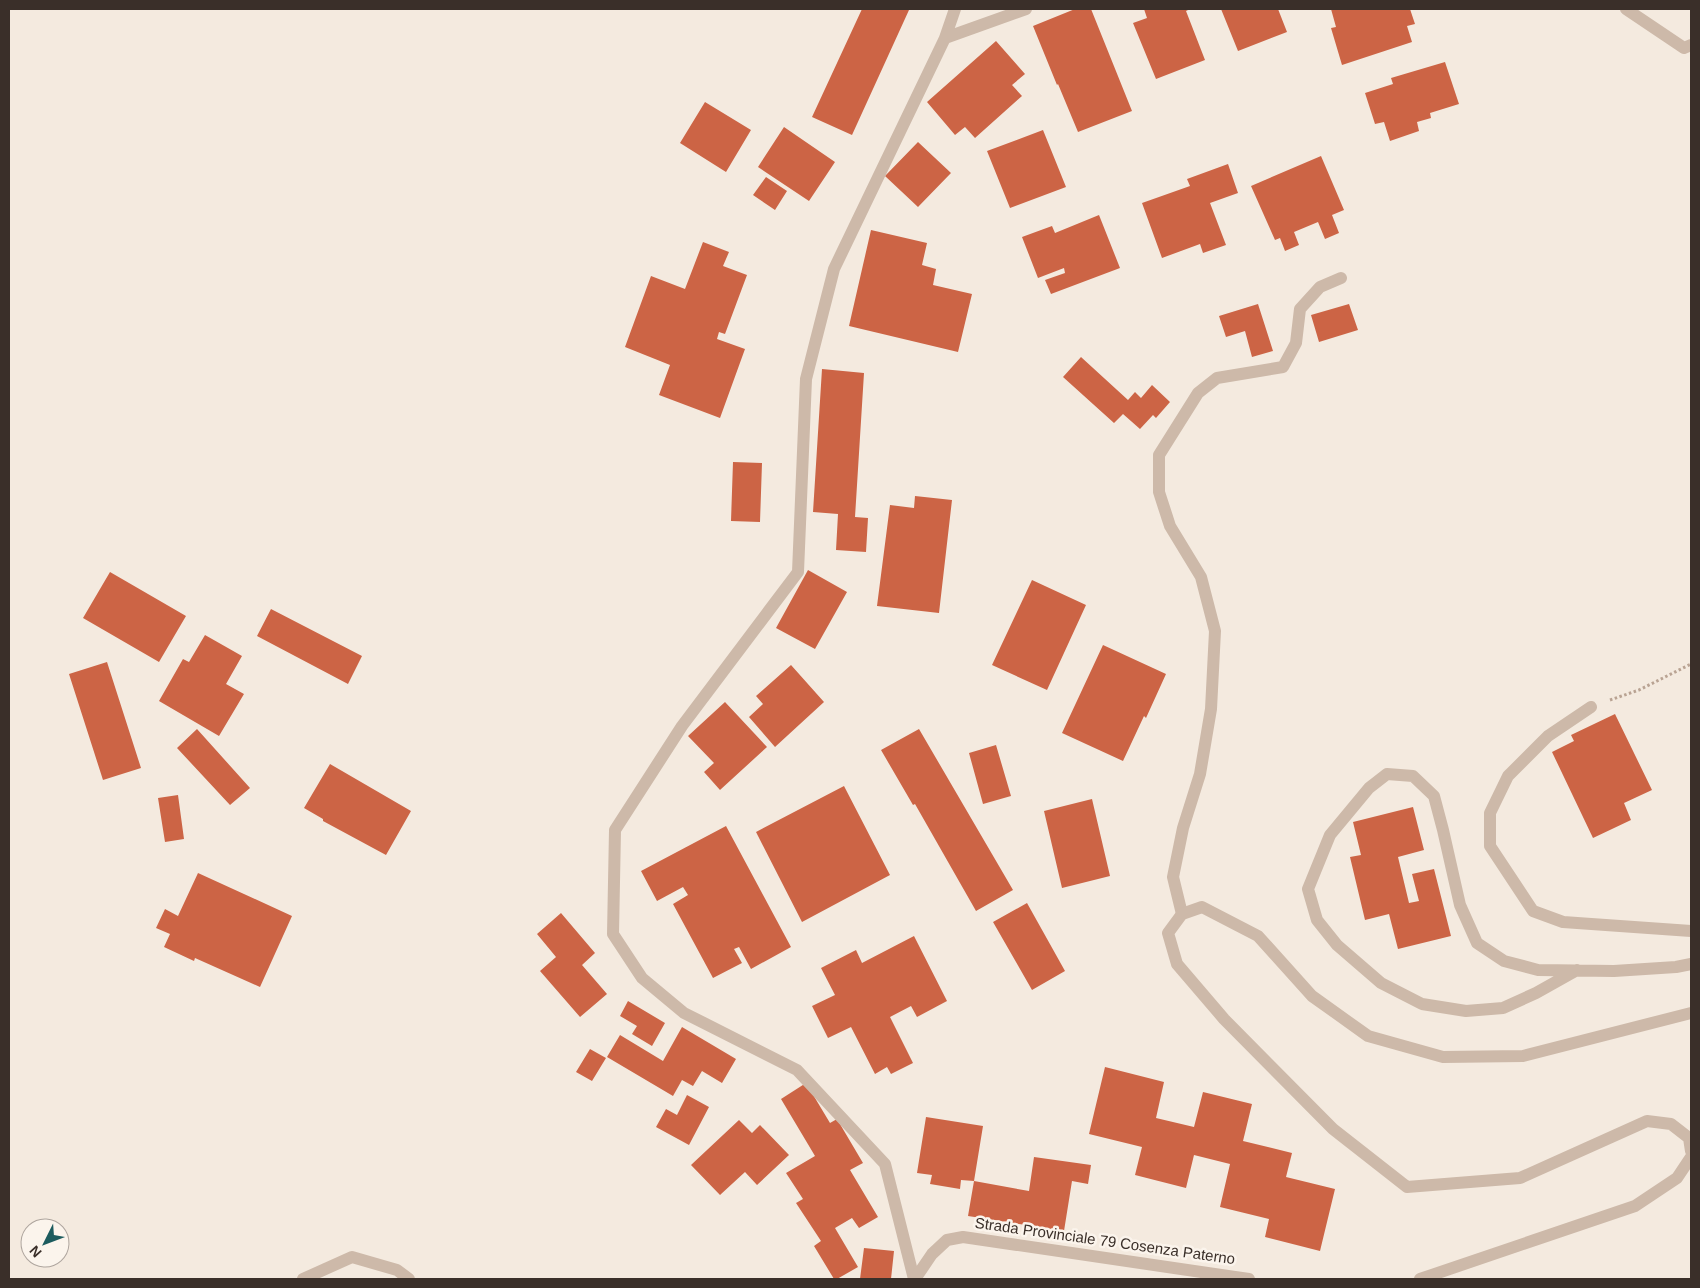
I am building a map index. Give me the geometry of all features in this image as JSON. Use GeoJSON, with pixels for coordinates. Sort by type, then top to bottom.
{"type":"FeatureCollection","features":[{"type":"Feature","properties":{"kind":"street"},"geometry":{"type":"LineString","coordinates":[[914,1279],[885,1164],[797,1070],[684,1013],[642,978],[613,934],[615,830],[682,726],[798,572],[806,378],[834,269],[945,38],[955,9]]}},
{"type":"Feature","properties":{"kind":"street"},"geometry":{"type":"LineString","coordinates":[[945,38],[1026,9]]}},
{"type":"Feature","properties":{"kind":"street"},"geometry":{"type":"LineString","coordinates":[[1626,9],[1684,48],[1691,45]]}},
{"type":"Feature","properties":{"kind":"street"},"geometry":{"type":"LineString","coordinates":[[1182,914],[1173,876],[1183,828],[1200,774],[1211,709],[1215,631],[1201,577],[1170,526],[1159,492],[1159,455],[1198,393],[1217,378],[1283,367],[1296,343],[1300,309],[1320,286],[1341,278]]}},
{"type":"Feature","properties":{"kind":"street"},"geometry":{"type":"LineString","coordinates":[[1591,707],[1548,736],[1508,776],[1490,813],[1490,846],[1533,911],[1563,922],[1691,930]]}},
{"type":"Feature","properties":{"kind":"street"},"geometry":{"type":"LineString","coordinates":[[1577,970],[1536,993],[1503,1008],[1466,1011],[1422,1004],[1381,982],[1337,945],[1317,920],[1308,888],[1330,835],[1369,788],[1387,774],[1412,776],[1434,796],[1444,830],[1460,905],[1477,943],[1504,961],[1538,970],[1577,970],[1614,971],[1691,964]]}},
{"type":"Feature","properties":{"kind":"street"},"geometry":{"type":"LineString","coordinates":[[1691,1014],[1523,1056],[1443,1057],[1368,1036],[1312,996],[1258,936],[1202,907],[1182,914],[1168,932],[1177,964],[1224,1019],[1333,1130],[1408,1187],[1520,1178],[1647,1121],[1672,1124],[1691,1142]]}},
{"type":"Feature","properties":{"kind":"street"},"geometry":{"type":"LineString","coordinates":[[1420,1279],[1635,1206],[1677,1178],[1691,1157]]}},
{"type":"Feature","properties":{"kind":"street","name":"Strada Provinciale 79 Cosenza Paterno"},"geometry":{"type":"LineString","coordinates":[[914,1279],[932,1254],[947,1240],[963,1237],[1249,1279]]}},
{"type":"Feature","properties":{"kind":"street"},"geometry":{"type":"LineString","coordinates":[[303,1279],[352,1257],[396,1270],[409,1279]]}},
{"type":"Feature","properties":{"kind":"path"},"geometry":{"type":"LineString","coordinates":[[1591,707],[1639,690],[1691,664]]}},
{"type":"Feature","properties":{"kind":"building"},"geometry":{"type":"Polygon","coordinates":[[[862,9],[909,10],[852,135],[812,117],[862,9]]]}},
{"type":"Feature","properties":{"kind":"building"},"geometry":{"type":"Polygon","coordinates":[[[1075,9],[1091,9],[1132,111],[1078,132],[1033,26],[1075,9]]]}},
{"type":"Feature","properties":{"kind":"building"},"geometry":{"type":"Polygon","coordinates":[[[1144,9],[1190,9],[1186,11],[1205,60],[1156,79],[1133,23],[1147,18],[1144,9]]]}},
{"type":"Feature","properties":{"kind":"building"},"geometry":{"type":"Polygon","coordinates":[[[1221,9],[1278,9],[1287,32],[1238,51],[1221,9]]]}},
{"type":"Feature","properties":{"kind":"building"},"geometry":{"type":"Polygon","coordinates":[[[1331,9],[1410,9],[1415,24],[1407,26],[1412,42],[1342,65],[1331,28],[1336,27],[1331,9]]]}},
{"type":"Feature","properties":{"kind":"building"},"geometry":{"type":"Polygon","coordinates":[[[996,41],[1025,74],[1012,85],[1022,96],[975,138],[965,127],[955,135],[927,102],[996,41]]]}},
{"type":"Feature","properties":{"kind":"building"},"geometry":{"type":"Polygon","coordinates":[[[1445,62],[1459,104],[1430,113],[1431,118],[1417,122],[1419,131],[1390,141],[1384,122],[1375,124],[1365,93],[1393,84],[1391,78],[1445,62]]]}},
{"type":"Feature","properties":{"kind":"building"},"geometry":{"type":"Polygon","coordinates":[[[705,102],[751,130],[726,172],[680,143],[705,102]]]}},
{"type":"Feature","properties":{"kind":"building"},"geometry":{"type":"Polygon","coordinates":[[[784,127],[835,162],[809,201],[758,167],[784,127]]]}},
{"type":"Feature","properties":{"kind":"building"},"geometry":{"type":"Polygon","coordinates":[[[1043,130],[1066,187],[1010,208],[987,151],[1043,130]]]}},
{"type":"Feature","properties":{"kind":"building"},"geometry":{"type":"Polygon","coordinates":[[[918,142],[951,173],[918,207],[885,176],[918,142]]]}},
{"type":"Feature","properties":{"kind":"building"},"geometry":{"type":"Polygon","coordinates":[[[1321,156],[1344,210],[1332,215],[1339,233],[1325,239],[1318,222],[1294,232],[1299,245],[1285,251],[1280,238],[1275,240],[1251,186],[1321,156]]]}},
{"type":"Feature","properties":{"kind":"building"},"geometry":{"type":"Polygon","coordinates":[[[1228,164],[1238,193],[1210,203],[1226,245],[1203,253],[1200,244],[1162,258],[1142,203],[1190,186],[1187,179],[1228,164]]]}},
{"type":"Feature","properties":{"kind":"building"},"geometry":{"type":"Polygon","coordinates":[[[766,177],[787,191],[775,210],[753,195],[766,177]]]}},
{"type":"Feature","properties":{"kind":"building"},"geometry":{"type":"Polygon","coordinates":[[[1099,215],[1120,268],[1051,294],[1045,280],[1065,273],[1064,268],[1038,278],[1022,237],[1052,226],[1055,233],[1099,215]]]}},
{"type":"Feature","properties":{"kind":"building"},"geometry":{"type":"Polygon","coordinates":[[[871,230],[927,243],[922,265],[936,269],[933,285],[972,294],[958,352],[849,326],[871,230]]]}},
{"type":"Feature","properties":{"kind":"building"},"geometry":{"type":"Polygon","coordinates":[[[703,242],[729,252],[723,266],[747,275],[725,334],[719,332],[717,339],[745,349],[720,418],[659,395],[670,365],[625,347],[651,276],[685,289],[703,242]]]}},
{"type":"Feature","properties":{"kind":"building"},"geometry":{"type":"Polygon","coordinates":[[[1258,304],[1273,351],[1252,357],[1245,331],[1226,337],[1219,316],[1258,304]]]}},
{"type":"Feature","properties":{"kind":"building"},"geometry":{"type":"Polygon","coordinates":[[[1349,304],[1358,330],[1319,342],[1311,315],[1349,304]]]}},
{"type":"Feature","properties":{"kind":"building"},"geometry":{"type":"Polygon","coordinates":[[[1081,357],[1128,400],[1135,392],[1141,398],[1152,385],[1170,402],[1156,418],[1153,415],[1140,429],[1123,414],[1114,423],[1063,377],[1081,357]]]}},
{"type":"Feature","properties":{"kind":"building"},"geometry":{"type":"Polygon","coordinates":[[[822,369],[864,373],[855,517],[868,518],[866,552],[836,550],[838,514],[813,512],[822,369]]]}},
{"type":"Feature","properties":{"kind":"building"},"geometry":{"type":"Polygon","coordinates":[[[733,462],[762,463],[760,522],[731,521],[733,462]]]}},
{"type":"Feature","properties":{"kind":"building"},"geometry":{"type":"Polygon","coordinates":[[[915,496],[952,500],[939,613],[877,606],[890,505],[914,508],[915,496]]]}},
{"type":"Feature","properties":{"kind":"building"},"geometry":{"type":"Polygon","coordinates":[[[808,570],[847,592],[815,649],[776,628],[808,570]]]}},
{"type":"Feature","properties":{"kind":"building"},"geometry":{"type":"Polygon","coordinates":[[[110,572],[186,616],[159,662],[83,618],[110,572]]]}},
{"type":"Feature","properties":{"kind":"building"},"geometry":{"type":"Polygon","coordinates":[[[1032,580],[1086,605],[1047,690],[992,665],[1032,580]]]}},
{"type":"Feature","properties":{"kind":"building"},"geometry":{"type":"Polygon","coordinates":[[[271,609],[362,656],[348,684],[257,636],[271,609]]]}},
{"type":"Feature","properties":{"kind":"building"},"geometry":{"type":"Polygon","coordinates":[[[205,635],[242,656],[226,684],[244,694],[219,736],[159,701],[183,659],[189,662],[205,635]]]}},
{"type":"Feature","properties":{"kind":"building"},"geometry":{"type":"Polygon","coordinates":[[[1103,645],[1166,674],[1146,718],[1144,716],[1123,761],[1062,733],[1103,645]]]}},
{"type":"Feature","properties":{"kind":"building"},"geometry":{"type":"Polygon","coordinates":[[[107,662],[141,768],[103,780],[69,674],[107,662]]]}},
{"type":"Feature","properties":{"kind":"building"},"geometry":{"type":"Polygon","coordinates":[[[791,665],[824,702],[775,747],[749,717],[763,704],[756,696],[791,665]]]}},
{"type":"Feature","properties":{"kind":"building"},"geometry":{"type":"Polygon","coordinates":[[[725,702],[767,747],[720,790],[704,772],[714,763],[688,736],[725,702]]]}},
{"type":"Feature","properties":{"kind":"building"},"geometry":{"type":"Polygon","coordinates":[[[1615,714],[1652,790],[1624,803],[1631,820],[1593,838],[1552,752],[1574,741],[1571,735],[1615,714]]]}},
{"type":"Feature","properties":{"kind":"building"},"geometry":{"type":"Polygon","coordinates":[[[197,729],[250,788],[230,805],[177,748],[197,729]]]}},
{"type":"Feature","properties":{"kind":"building"},"geometry":{"type":"Polygon","coordinates":[[[919,729],[1013,890],[976,911],[915,804],[913,805],[881,750],[919,729]]]}},
{"type":"Feature","properties":{"kind":"building"},"geometry":{"type":"Polygon","coordinates":[[[996,745],[1011,796],[983,804],[969,753],[996,745]]]}},
{"type":"Feature","properties":{"kind":"building"},"geometry":{"type":"Polygon","coordinates":[[[330,764],[411,811],[386,855],[323,821],[323,819],[304,808],[330,764]]]}},
{"type":"Feature","properties":{"kind":"building"},"geometry":{"type":"Polygon","coordinates":[[[844,786],[890,875],[802,922],[756,832],[844,786]]]}},
{"type":"Feature","properties":{"kind":"building"},"geometry":{"type":"Polygon","coordinates":[[[178,795],[184,839],[165,842],[158,798],[178,795]]]}},
{"type":"Feature","properties":{"kind":"building"},"geometry":{"type":"Polygon","coordinates":[[[1092,799],[1110,876],[1062,888],[1044,811],[1092,799]]]}},
{"type":"Feature","properties":{"kind":"building"},"geometry":{"type":"Polygon","coordinates":[[[1413,807],[1424,850],[1398,857],[1409,903],[1419,901],[1412,874],[1434,869],[1451,936],[1398,949],[1389,914],[1365,920],[1350,857],[1361,855],[1353,822],[1413,807]]]}},
{"type":"Feature","properties":{"kind":"building"},"geometry":{"type":"Polygon","coordinates":[[[726,826],[791,947],[751,969],[739,947],[734,949],[742,963],[713,978],[673,904],[688,895],[683,887],[657,901],[641,871],[726,826]]]}},
{"type":"Feature","properties":{"kind":"building"},"geometry":{"type":"Polygon","coordinates":[[[198,873],[292,916],[260,987],[195,958],[194,961],[164,947],[170,934],[156,928],[165,909],[178,916],[198,873]]]}},
{"type":"Feature","properties":{"kind":"building"},"geometry":{"type":"Polygon","coordinates":[[[1027,903],[1065,971],[1032,990],[993,922],[1027,903]]]}},
{"type":"Feature","properties":{"kind":"building"},"geometry":{"type":"Polygon","coordinates":[[[561,913],[595,953],[582,965],[607,994],[580,1017],[540,971],[556,957],[537,934],[561,913]]]}},
{"type":"Feature","properties":{"kind":"building"},"geometry":{"type":"Polygon","coordinates":[[[914,936],[947,1001],[917,1017],[911,1006],[890,1017],[913,1063],[891,1074],[887,1067],[875,1074],[851,1027],[828,1038],[812,1006],[835,995],[821,968],[856,950],[862,963],[914,936]]]}},
{"type":"Feature","properties":{"kind":"building"},"geometry":{"type":"Polygon","coordinates":[[[628,1001],[665,1023],[652,1046],[632,1034],[637,1026],[620,1016],[628,1001]]]}},
{"type":"Feature","properties":{"kind":"building"},"geometry":{"type":"Polygon","coordinates":[[[682,1027],[736,1059],[722,1083],[702,1071],[693,1086],[682,1080],[673,1096],[607,1057],[620,1035],[663,1061],[682,1027]]]}},
{"type":"Feature","properties":{"kind":"building"},"geometry":{"type":"Polygon","coordinates":[[[590,1049],[606,1058],[592,1081],[576,1072],[590,1049]]]}},
{"type":"Feature","properties":{"kind":"building"},"geometry":{"type":"Polygon","coordinates":[[[1105,1067],[1164,1082],[1156,1118],[1194,1127],[1203,1092],[1252,1104],[1243,1141],[1292,1153],[1286,1177],[1335,1189],[1320,1251],[1265,1237],[1269,1219],[1220,1207],[1230,1164],[1194,1155],[1186,1188],[1135,1175],[1142,1147],[1089,1134],[1105,1067]]]}},
{"type":"Feature","properties":{"kind":"building"},"geometry":{"type":"Polygon","coordinates":[[[806,1083],[830,1123],[837,1119],[863,1163],[850,1170],[878,1217],[859,1228],[852,1218],[835,1228],[858,1267],[837,1279],[834,1279],[814,1246],[821,1241],[796,1203],[803,1199],[786,1173],[815,1156],[781,1099],[806,1083]]]}},
{"type":"Feature","properties":{"kind":"building"},"geometry":{"type":"Polygon","coordinates":[[[687,1095],[709,1107],[689,1145],[656,1127],[666,1109],[677,1115],[687,1095]]]}},
{"type":"Feature","properties":{"kind":"building"},"geometry":{"type":"Polygon","coordinates":[[[926,1117],[983,1126],[974,1181],[961,1180],[960,1189],[930,1184],[932,1175],[917,1173],[926,1117]]]}},
{"type":"Feature","properties":{"kind":"building"},"geometry":{"type":"Polygon","coordinates":[[[739,1120],[752,1133],[760,1125],[789,1155],[757,1185],[745,1172],[720,1195],[691,1165],[739,1120]]]}},
{"type":"Feature","properties":{"kind":"building"},"geometry":{"type":"Polygon","coordinates":[[[1034,1157],[1091,1165],[1088,1184],[1072,1181],[1064,1231],[968,1216],[974,1181],[1029,1191],[1034,1157]]]}},
{"type":"Feature","properties":{"kind":"building"},"geometry":{"type":"Polygon","coordinates":[[[864,1248],[894,1251],[891,1279],[860,1279],[864,1248]]]}}]}
